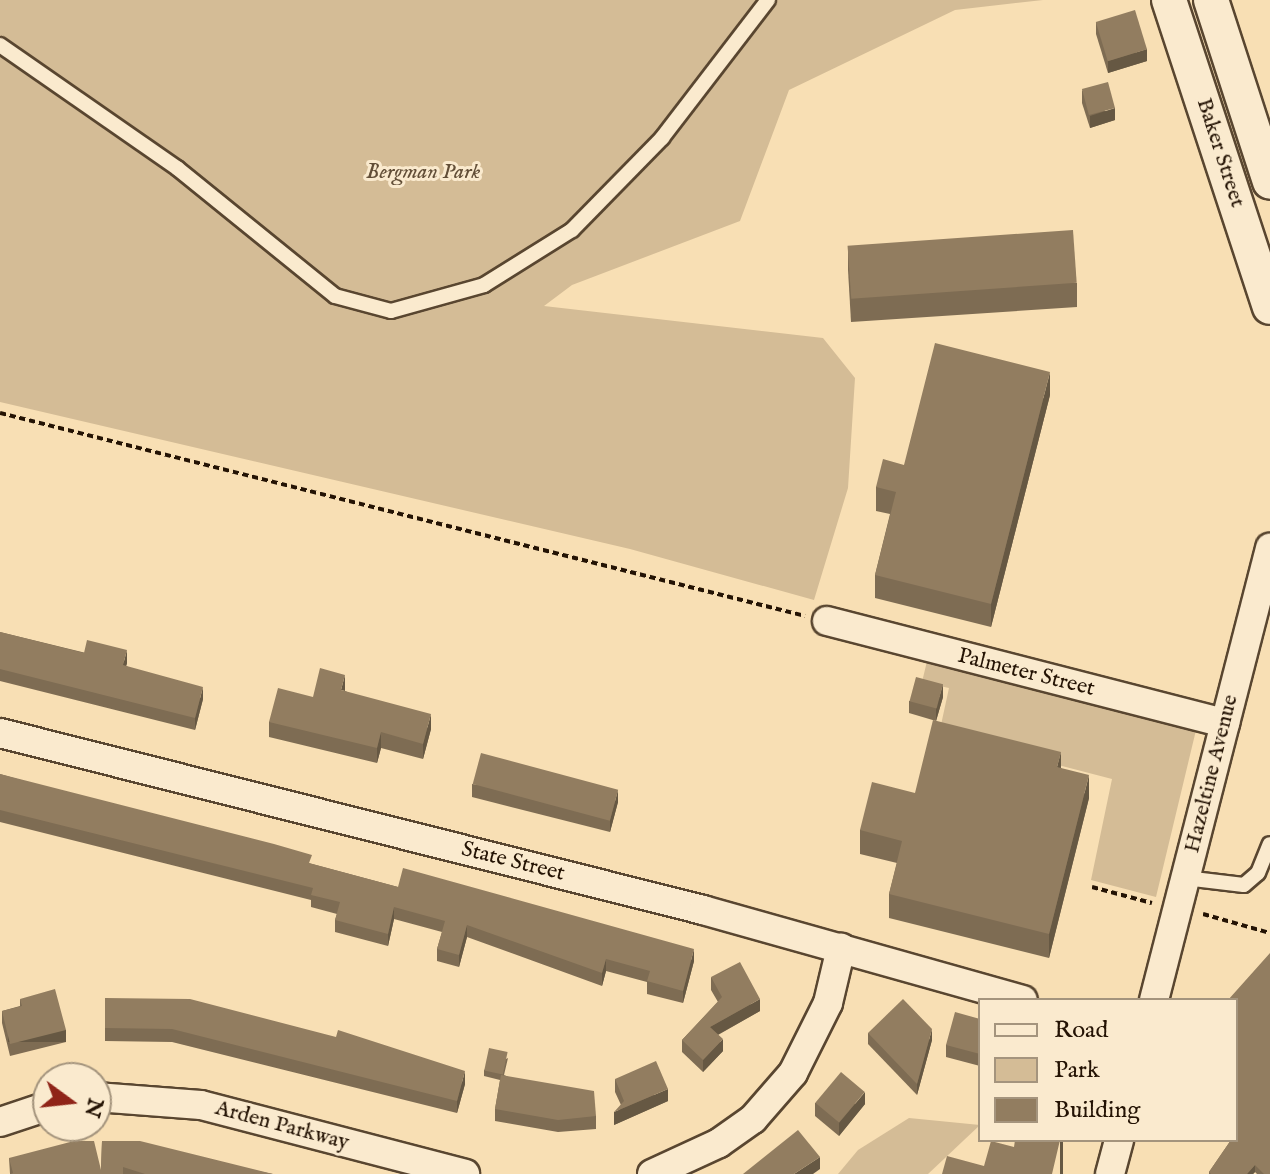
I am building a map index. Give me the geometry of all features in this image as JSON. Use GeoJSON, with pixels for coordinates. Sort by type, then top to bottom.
{"type":"FeatureCollection","features":[{"type":"Feature","properties":{"kind":"street","name":"Baker Street"},"geometry":{"type":"LineString","coordinates":[[1169,0],[1270,307]]}},
{"type":"Feature","properties":{"kind":"street","name":"Baker Street"},"geometry":{"type":"LineString","coordinates":[[1211,0],[1270,182]]}},
{"type":"Feature","properties":{"kind":"street","name":"Hazeltine Avenue"},"geometry":{"type":"LineString","coordinates":[[1155,998],[1190,912],[1185,878],[1225,723],[1262,608],[1270,548]]}},
{"type":"Feature","properties":{"kind":"street","name":"Palmeter Street"},"geometry":{"type":"LineString","coordinates":[[827,621],[1225,723]]}},
{"type":"Feature","properties":{"kind":"street","name":"State Street"},"geometry":{"type":"LineString","coordinates":[[0,733],[841,948],[1016,998]]}},
{"type":"Feature","properties":{"kind":"street"},"geometry":{"type":"LineString","coordinates":[[652,1174],[719,1143],[753,1119],[793,1073],[828,1003],[841,948]]}},
{"type":"Feature","properties":{"kind":"street","name":"Arden Parkway"},"geometry":{"type":"LineString","coordinates":[[112,1097],[171,1099],[465,1174]]}},
{"type":"Feature","properties":{"kind":"street"},"geometry":{"type":"LineString","coordinates":[[0,1122],[32,1111]]}},
{"type":"Feature","properties":{"kind":"street"},"geometry":{"type":"LineString","coordinates":[[1110,1174],[1118,1142]]}},
{"type":"Feature","properties":{"kind":"lane"},"geometry":{"type":"LineString","coordinates":[[0,45],[154,151],[335,296],[391,311],[484,285],[572,230],[654,147],[765,1]]}},
{"type":"Feature","properties":{"kind":"lane"},"geometry":{"type":"LineString","coordinates":[[1185,878],[1244,885],[1258,873],[1270,844]]}},
{"type":"Feature","properties":{"kind":"path"},"geometry":{"type":"LineString","coordinates":[[0,413],[827,621]]}},
{"type":"Feature","properties":{"kind":"path"},"geometry":{"type":"LineString","coordinates":[[1092,887],[1270,933]]}},
{"type":"Feature","properties":{"kind":"green space","name":"Bergman Park"},"geometry":{"type":"Polygon","coordinates":[[[0,0],[1043,0],[955,10],[789,90],[740,221],[572,285],[544,306],[823,338],[855,378],[848,488],[814,600],[630,549],[0,402],[0,0]]]}},
{"type":"Feature","properties":{"kind":"green space"},"geometry":{"type":"Polygon","coordinates":[[[928,657],[1197,726],[1156,897],[1091,880],[1112,779],[939,734],[949,688],[922,682],[928,657]]]}},
{"type":"Feature","properties":{"kind":"green space"},"geometry":{"type":"Polygon","coordinates":[[[909,1118],[978,1125],[928,1174],[838,1174],[858,1150],[909,1118]]]}},
{"type":"Feature","properties":{"kind":"building"},"geometry":{"type":"Polygon","coordinates":[[[1135,10],[1147,49],[1108,61],[1096,22],[1135,10]]]}},
{"type":"Feature","properties":{"kind":"building"},"geometry":{"type":"Polygon","coordinates":[[[1108,82],[1115,108],[1089,115],[1082,89],[1108,82]]]}},
{"type":"Feature","properties":{"kind":"building"},"geometry":{"type":"Polygon","coordinates":[[[1073,230],[1077,283],[851,299],[848,246],[1073,230]]]}},
{"type":"Feature","properties":{"kind":"building"},"geometry":{"type":"Polygon","coordinates":[[[935,343],[1050,372],[991,604],[875,575],[896,492],[876,487],[883,459],[904,465],[935,343]]]}},
{"type":"Feature","properties":{"kind":"building"},"geometry":{"type":"Polygon","coordinates":[[[0,632],[84,653],[87,640],[127,650],[123,665],[203,687],[195,718],[0,669],[0,632]]]}},
{"type":"Feature","properties":{"kind":"building"},"geometry":{"type":"Polygon","coordinates":[[[320,668],[345,675],[341,690],[431,714],[423,744],[381,732],[377,748],[269,722],[278,688],[313,697],[320,668]]]}},
{"type":"Feature","properties":{"kind":"building"},"geometry":{"type":"Polygon","coordinates":[[[916,677],[943,684],[937,708],[910,701],[916,677]]]}},
{"type":"Feature","properties":{"kind":"building"},"geometry":{"type":"Polygon","coordinates":[[[933,720],[1061,752],[1057,767],[1089,775],[1049,934],[889,894],[902,841],[860,830],[872,782],[915,793],[933,720]]]}},
{"type":"Feature","properties":{"kind":"building"},"geometry":{"type":"Polygon","coordinates":[[[481,753],[618,790],[610,821],[473,784],[481,753]]]}},
{"type":"Feature","properties":{"kind":"building"},"geometry":{"type":"Polygon","coordinates":[[[0,774],[274,844],[312,855],[309,863],[398,887],[403,868],[694,949],[683,991],[647,981],[650,971],[606,959],[602,973],[467,925],[459,955],[437,949],[445,921],[394,907],[388,934],[335,920],[340,902],[311,895],[313,888],[0,810],[0,774]]]}},
{"type":"Feature","properties":{"kind":"building"},"geometry":{"type":"Polygon","coordinates":[[[1270,953],[1270,1174],[1264,1174],[1255,1165],[1247,1174],[1209,1172],[1230,1142],[1238,1142],[1238,998],[1230,998],[1270,953]]]}},
{"type":"Feature","properties":{"kind":"building"},"geometry":{"type":"Polygon","coordinates":[[[740,962],[760,999],[710,1027],[723,1039],[703,1060],[682,1040],[722,997],[711,977],[740,962]]]}},
{"type":"Feature","properties":{"kind":"building"},"geometry":{"type":"Polygon","coordinates":[[[55,989],[66,1030],[10,1044],[2,1011],[22,1006],[20,999],[55,989]]]}},
{"type":"Feature","properties":{"kind":"building"},"geometry":{"type":"Polygon","coordinates":[[[105,998],[190,999],[336,1037],[338,1030],[465,1071],[457,1101],[172,1029],[105,1028],[105,998]]]}},
{"type":"Feature","properties":{"kind":"building"},"geometry":{"type":"Polygon","coordinates":[[[903,999],[932,1029],[917,1084],[868,1033],[903,999]]]}},
{"type":"Feature","properties":{"kind":"building"},"geometry":{"type":"Polygon","coordinates":[[[955,1012],[978,1018],[978,1053],[946,1045],[955,1012]]]}},
{"type":"Feature","properties":{"kind":"building"},"geometry":{"type":"Polygon","coordinates":[[[489,1048],[508,1052],[503,1074],[484,1070],[489,1048]]]}},
{"type":"Feature","properties":{"kind":"building"},"geometry":{"type":"Polygon","coordinates":[[[656,1061],[668,1089],[614,1112],[624,1101],[615,1079],[656,1061]]]}},
{"type":"Feature","properties":{"kind":"building"},"geometry":{"type":"Polygon","coordinates":[[[841,1072],[865,1092],[839,1123],[815,1103],[841,1072]]]}},
{"type":"Feature","properties":{"kind":"building"},"geometry":{"type":"Polygon","coordinates":[[[501,1075],[594,1091],[596,1116],[558,1120],[495,1109],[501,1075]]]}},
{"type":"Feature","properties":{"kind":"building"},"geometry":{"type":"Polygon","coordinates":[[[798,1130],[820,1157],[794,1174],[743,1174],[798,1130]]]}},
{"type":"Feature","properties":{"kind":"building"},"geometry":{"type":"Polygon","coordinates":[[[140,1141],[273,1174],[145,1174],[123,1167],[123,1174],[11,1174],[9,1158],[70,1142],[94,1142],[101,1170],[102,1142],[140,1141]]]}},
{"type":"Feature","properties":{"kind":"building"},"geometry":{"type":"Polygon","coordinates":[[[991,1142],[1014,1147],[1015,1142],[1060,1142],[1052,1174],[942,1174],[947,1156],[984,1166],[991,1142]]]}}]}
